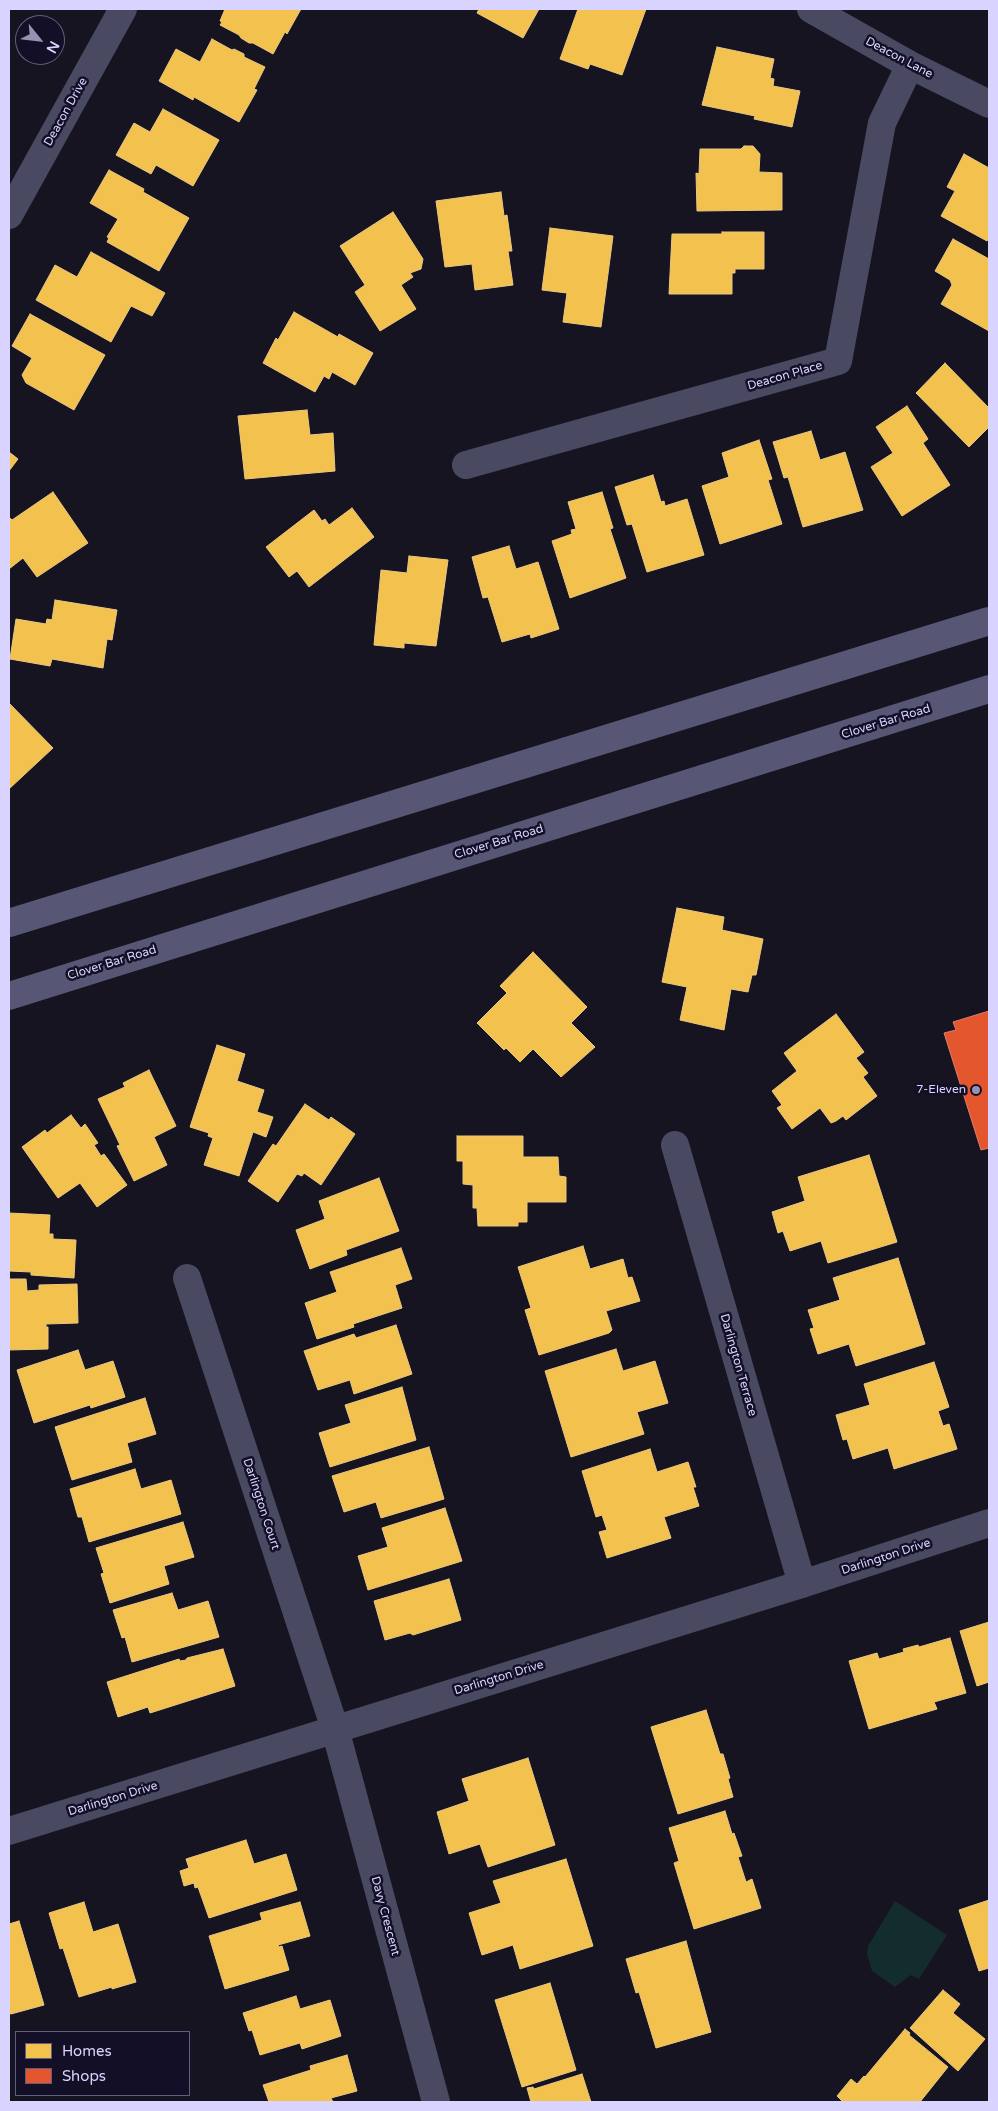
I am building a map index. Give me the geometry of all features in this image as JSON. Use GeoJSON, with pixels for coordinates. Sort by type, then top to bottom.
{"type":"FeatureCollection","features":[{"type":"Feature","properties":{"kind":"main road"},"geometry":{"type":"LineString","coordinates":[[9,923],[989,621]]}},
{"type":"Feature","properties":{"kind":"main road","name":"Clover Bar Road"},"geometry":{"type":"LineString","coordinates":[[9,996],[989,689]]}},
{"type":"Feature","properties":{"kind":"street","name":"Deacon Drive"},"geometry":{"type":"LineString","coordinates":[[9,215],[123,9]]}},
{"type":"Feature","properties":{"kind":"street","name":"Deacon Lane"},"geometry":{"type":"LineString","coordinates":[[811,9],[910,65],[989,104]]}},
{"type":"Feature","properties":{"kind":"street","name":"Deacon Place"},"geometry":{"type":"LineString","coordinates":[[466,465],[838,361],[882,123],[910,65]]}},
{"type":"Feature","properties":{"kind":"street","name":"Darlington Terrace"},"geometry":{"type":"LineString","coordinates":[[674,1146],[802,1584]]}},
{"type":"Feature","properties":{"kind":"street","name":"Darlington Court"},"geometry":{"type":"LineString","coordinates":[[187,1278],[335,1729]]}},
{"type":"Feature","properties":{"kind":"street","name":"Darlington Drive"},"geometry":{"type":"LineString","coordinates":[[9,1831],[802,1584],[989,1523]]}},
{"type":"Feature","properties":{"kind":"street","name":"Davy Crescent"},"geometry":{"type":"LineString","coordinates":[[335,1729],[436,2102]]}},
{"type":"Feature","properties":{"kind":"green space"},"geometry":{"type":"Polygon","coordinates":[[[895,1901],[947,1935],[919,1979],[911,1975],[895,1987],[872,1971],[867,1954],[868,1946],[895,1901]]]}},
{"type":"Feature","properties":{"kind":"building: Homes"},"geometry":{"type":"Polygon","coordinates":[[[225,9],[301,9],[273,54],[253,43],[249,43],[239,35],[220,25],[225,9]]]}},
{"type":"Feature","properties":{"kind":"building: Homes"},"geometry":{"type":"Polygon","coordinates":[[[479,9],[539,9],[523,38],[477,13],[479,9]]]}},
{"type":"Feature","properties":{"kind":"building: Homes"},"geometry":{"type":"Polygon","coordinates":[[[578,9],[646,9],[622,75],[590,64],[588,69],[560,59],[578,9]]]}},
{"type":"Feature","properties":{"kind":"building: Homes"},"geometry":{"type":"Polygon","coordinates":[[[212,39],[244,54],[244,57],[265,67],[254,89],[257,90],[239,122],[194,97],[193,100],[159,81],[176,49],[200,62],[212,39]]]}},
{"type":"Feature","properties":{"kind":"building: Homes"},"geometry":{"type":"Polygon","coordinates":[[[717,47],[774,59],[770,78],[774,79],[773,86],[800,91],[792,127],[754,119],[755,116],[702,105],[717,47]]]}},
{"type":"Feature","properties":{"kind":"building: Homes"},"geometry":{"type":"Polygon","coordinates":[[[163,109],[219,140],[193,186],[156,165],[151,174],[116,155],[134,123],[150,132],[163,109]]]}},
{"type":"Feature","properties":{"kind":"building: Homes"},"geometry":{"type":"Polygon","coordinates":[[[744,146],[753,146],[760,154],[759,172],[782,173],[782,210],[697,211],[696,173],[699,174],[700,149],[741,149],[744,146]]]}},
{"type":"Feature","properties":{"kind":"building: Homes"},"geometry":{"type":"Polygon","coordinates":[[[964,154],[989,168],[989,238],[987,241],[941,216],[955,191],[947,187],[964,154]]]}},
{"type":"Feature","properties":{"kind":"building: Homes"},"geometry":{"type":"Polygon","coordinates":[[[109,170],[144,189],[143,192],[189,218],[159,271],[107,242],[109,238],[107,237],[118,219],[90,203],[109,170]]]}},
{"type":"Feature","properties":{"kind":"building: Homes"},"geometry":{"type":"Polygon","coordinates":[[[501,192],[504,216],[507,215],[512,251],[508,251],[513,285],[475,290],[472,264],[445,267],[436,201],[501,192]]]}},
{"type":"Feature","properties":{"kind":"building: Homes"},"geometry":{"type":"Polygon","coordinates":[[[393,212],[423,259],[421,269],[410,273],[413,277],[401,285],[416,309],[380,331],[355,292],[365,285],[340,246],[393,212]]]}},
{"type":"Feature","properties":{"kind":"building: Homes"},"geometry":{"type":"Polygon","coordinates":[[[550,228],[613,236],[601,327],[563,322],[567,293],[542,290],[550,228]]]}},
{"type":"Feature","properties":{"kind":"building: Homes"},"geometry":{"type":"Polygon","coordinates":[[[722,232],[764,232],[764,269],[735,269],[735,273],[732,273],[732,294],[669,294],[672,234],[722,234],[722,232]]]}},
{"type":"Feature","properties":{"kind":"building: Homes"},"geometry":{"type":"Polygon","coordinates":[[[953,239],[989,259],[989,331],[941,304],[952,285],[950,280],[935,271],[953,239]]]}},
{"type":"Feature","properties":{"kind":"building: Homes"},"geometry":{"type":"Polygon","coordinates":[[[91,252],[165,293],[152,316],[131,306],[111,342],[36,300],[55,265],[77,277],[91,252]]]}},
{"type":"Feature","properties":{"kind":"building: Homes"},"geometry":{"type":"Polygon","coordinates":[[[294,312],[338,337],[339,334],[373,353],[355,385],[332,372],[329,379],[324,376],[315,392],[263,363],[276,338],[278,340],[294,312]]]}},
{"type":"Feature","properties":{"kind":"building: Homes"},"geometry":{"type":"Polygon","coordinates":[[[30,314],[105,355],[74,410],[26,383],[22,375],[32,358],[12,346],[30,314]]]}},
{"type":"Feature","properties":{"kind":"building: Homes"},"geometry":{"type":"Polygon","coordinates":[[[945,363],[989,408],[989,427],[969,447],[916,393],[945,363]]]}},
{"type":"Feature","properties":{"kind":"building: Homes"},"geometry":{"type":"Polygon","coordinates":[[[907,406],[928,439],[923,443],[950,485],[902,516],[871,467],[893,453],[876,427],[907,406]]]}},
{"type":"Feature","properties":{"kind":"building: Homes"},"geometry":{"type":"Polygon","coordinates":[[[307,410],[310,435],[333,433],[335,471],[245,479],[238,416],[307,410]]]}},
{"type":"Feature","properties":{"kind":"building: Homes"},"geometry":{"type":"Polygon","coordinates":[[[811,431],[820,460],[845,452],[863,510],[803,527],[788,477],[784,478],[773,442],[811,431]]]}},
{"type":"Feature","properties":{"kind":"building: Homes"},"geometry":{"type":"Polygon","coordinates":[[[759,440],[772,479],[768,480],[782,524],[720,544],[702,486],[729,477],[722,453],[759,440]]]}},
{"type":"Feature","properties":{"kind":"building: Homes"},"geometry":{"type":"Polygon","coordinates":[[[9,452],[18,459],[9,471],[9,452]]]}},
{"type":"Feature","properties":{"kind":"building: Homes"},"geometry":{"type":"Polygon","coordinates":[[[653,475],[661,502],[664,501],[665,506],[687,499],[704,555],[647,572],[632,524],[627,525],[615,487],[653,475]]]}},
{"type":"Feature","properties":{"kind":"building: Homes"},"geometry":{"type":"Polygon","coordinates":[[[53,492],[88,543],[37,577],[23,558],[9,569],[9,517],[12,520],[53,492]]]}},
{"type":"Feature","properties":{"kind":"building: Homes"},"geometry":{"type":"Polygon","coordinates":[[[602,492],[613,528],[610,529],[626,578],[570,598],[552,541],[572,534],[571,530],[576,529],[568,502],[602,492]]]}},
{"type":"Feature","properties":{"kind":"building: Homes"},"geometry":{"type":"Polygon","coordinates":[[[352,508],[374,537],[309,587],[297,571],[289,577],[266,547],[314,510],[322,521],[325,519],[329,525],[352,508]]]}},
{"type":"Feature","properties":{"kind":"building: Homes"},"geometry":{"type":"Polygon","coordinates":[[[509,546],[516,569],[538,562],[559,629],[531,638],[530,634],[502,642],[488,597],[483,598],[472,557],[509,546]]]}},
{"type":"Feature","properties":{"kind":"building: Homes"},"geometry":{"type":"Polygon","coordinates":[[[409,556],[448,560],[436,646],[404,643],[404,648],[374,645],[381,570],[407,573],[409,556]]]}},
{"type":"Feature","properties":{"kind":"building: Homes"},"geometry":{"type":"Polygon","coordinates":[[[55,600],[117,610],[112,640],[107,639],[103,668],[52,659],[50,666],[10,659],[16,619],[46,624],[47,619],[52,620],[55,600]]]}},
{"type":"Feature","properties":{"kind":"building: Homes"},"geometry":{"type":"Polygon","coordinates":[[[9,703],[53,748],[9,789],[9,703]]]}},
{"type":"Feature","properties":{"kind":"building: Homes"},"geometry":{"type":"Polygon","coordinates":[[[677,908],[724,917],[722,930],[763,939],[756,975],[752,975],[748,992],[731,989],[724,1030],[680,1020],[687,987],[662,982],[677,908]]]}},
{"type":"Feature","properties":{"kind":"building: Homes"},"geometry":{"type":"Polygon","coordinates":[[[533,952],[587,1007],[571,1023],[595,1047],[561,1077],[533,1049],[520,1062],[506,1048],[504,1050],[477,1023],[507,993],[500,986],[533,952]]]}},
{"type":"Feature","properties":{"kind":"building: Homes"},"geometry":{"type":"Polygon","coordinates":[[[836,1014],[864,1052],[856,1058],[868,1073],[863,1077],[877,1096],[846,1120],[843,1116],[831,1123],[820,1108],[792,1129],[777,1108],[782,1105],[772,1091],[797,1071],[784,1053],[836,1014]]]}},
{"type":"Feature","properties":{"kind":"building: Homes"},"geometry":{"type":"Polygon","coordinates":[[[217,1045],[245,1054],[237,1081],[264,1090],[257,1112],[273,1117],[266,1137],[253,1132],[239,1176],[204,1165],[213,1138],[208,1136],[209,1133],[190,1127],[217,1045]]]}},
{"type":"Feature","properties":{"kind":"building: Homes"},"geometry":{"type":"Polygon","coordinates":[[[149,1070],[176,1126],[154,1137],[167,1165],[134,1181],[117,1146],[120,1145],[98,1099],[125,1087],[123,1083],[149,1070]]]}},
{"type":"Feature","properties":{"kind":"building: Homes"},"geometry":{"type":"Polygon","coordinates":[[[305,1104],[329,1120],[331,1117],[355,1134],[321,1185],[304,1173],[302,1176],[297,1174],[278,1202],[248,1181],[273,1144],[276,1146],[305,1104]]]}},
{"type":"Feature","properties":{"kind":"building: Homes"},"geometry":{"type":"Polygon","coordinates":[[[71,1115],[81,1128],[85,1124],[98,1143],[94,1145],[101,1156],[104,1154],[127,1185],[97,1207],[80,1183],[58,1198],[22,1147],[45,1130],[47,1133],[71,1115]]]}},
{"type":"Feature","properties":{"kind":"building: Homes"},"geometry":{"type":"Polygon","coordinates":[[[457,1136],[523,1136],[523,1157],[558,1157],[559,1176],[566,1177],[566,1202],[527,1202],[527,1222],[518,1222],[518,1226],[478,1226],[477,1208],[473,1208],[473,1185],[463,1184],[463,1161],[457,1161],[457,1136]]]}},
{"type":"Feature","properties":{"kind":"building: Homes"},"geometry":{"type":"Polygon","coordinates":[[[869,1155],[897,1242],[828,1263],[821,1241],[790,1251],[783,1231],[778,1233],[772,1212],[805,1201],[798,1177],[869,1155]]]}},
{"type":"Feature","properties":{"kind":"building: Homes"},"geometry":{"type":"Polygon","coordinates":[[[379,1178],[399,1231],[346,1250],[347,1255],[310,1269],[296,1230],[325,1219],[319,1201],[379,1178]]]}},
{"type":"Feature","properties":{"kind":"building: Homes"},"geometry":{"type":"Polygon","coordinates":[[[9,1213],[50,1215],[49,1234],[53,1234],[53,1239],[76,1240],[74,1278],[31,1275],[31,1272],[9,1271],[9,1213]]]}},
{"type":"Feature","properties":{"kind":"building: Homes"},"geometry":{"type":"Polygon","coordinates":[[[583,1246],[590,1269],[623,1259],[628,1278],[632,1277],[640,1301],[606,1311],[612,1330],[609,1333],[539,1355],[525,1310],[531,1308],[518,1267],[583,1246]]]}},
{"type":"Feature","properties":{"kind":"building: Homes"},"geometry":{"type":"Polygon","coordinates":[[[401,1248],[412,1279],[395,1285],[402,1308],[353,1324],[354,1327],[317,1339],[305,1303],[337,1292],[330,1272],[401,1248]]]}},
{"type":"Feature","properties":{"kind":"building: Homes"},"geometry":{"type":"Polygon","coordinates":[[[898,1258],[925,1344],[856,1366],[849,1344],[818,1354],[810,1329],[814,1328],[808,1310],[840,1300],[833,1278],[898,1258]]]}},
{"type":"Feature","properties":{"kind":"building: Homes"},"geometry":{"type":"Polygon","coordinates":[[[9,1279],[26,1279],[27,1291],[39,1290],[39,1285],[77,1284],[78,1323],[46,1324],[46,1327],[48,1327],[48,1349],[9,1350],[9,1279]]]}},
{"type":"Feature","properties":{"kind":"building: Homes"},"geometry":{"type":"Polygon","coordinates":[[[396,1325],[412,1374],[354,1394],[350,1380],[318,1390],[304,1351],[354,1334],[356,1338],[396,1325]]]}},
{"type":"Feature","properties":{"kind":"building: Homes"},"geometry":{"type":"Polygon","coordinates":[[[616,1349],[623,1371],[655,1361],[668,1403],[637,1412],[644,1434],[571,1457],[545,1371],[616,1349]]]}},
{"type":"Feature","properties":{"kind":"building: Homes"},"geometry":{"type":"Polygon","coordinates":[[[78,1350],[85,1370],[113,1361],[125,1397],[91,1408],[90,1405],[34,1423],[17,1370],[78,1350]]]}},
{"type":"Feature","properties":{"kind":"building: Homes"},"geometry":{"type":"Polygon","coordinates":[[[934,1362],[949,1407],[938,1411],[943,1426],[949,1424],[957,1449],[894,1469],[888,1448],[853,1459],[847,1439],[843,1440],[836,1415],[870,1405],[864,1384],[934,1362]]]}},
{"type":"Feature","properties":{"kind":"building: Homes"},"geometry":{"type":"Polygon","coordinates":[[[402,1387],[416,1440],[330,1467],[319,1433],[351,1423],[345,1405],[402,1387]]]}},
{"type":"Feature","properties":{"kind":"building: Homes"},"geometry":{"type":"Polygon","coordinates":[[[145,1398],[156,1434],[127,1443],[132,1462],[72,1480],[55,1427],[145,1398]]]}},
{"type":"Feature","properties":{"kind":"building: Homes"},"geometry":{"type":"Polygon","coordinates":[[[429,1447],[444,1499],[381,1518],[376,1502],[344,1512],[332,1476],[429,1447]]]}},
{"type":"Feature","properties":{"kind":"building: Homes"},"geometry":{"type":"Polygon","coordinates":[[[650,1449],[657,1472],[688,1462],[696,1487],[693,1487],[699,1506],[664,1517],[671,1538],[607,1558],[599,1532],[607,1530],[602,1515],[596,1517],[582,1471],[650,1449]]]}},
{"type":"Feature","properties":{"kind":"building: Homes"},"geometry":{"type":"Polygon","coordinates":[[[135,1469],[141,1489],[171,1480],[181,1514],[89,1542],[82,1517],[78,1517],[70,1489],[135,1469]]]}},
{"type":"Feature","properties":{"kind":"building: Homes"},"geometry":{"type":"Polygon","coordinates":[[[445,1508],[462,1561],[368,1590],[358,1556],[388,1547],[382,1528],[445,1508]]]}},
{"type":"Feature","properties":{"kind":"building: Homes"},"geometry":{"type":"Polygon","coordinates":[[[183,1522],[194,1557],[164,1566],[169,1584],[110,1603],[101,1574],[104,1573],[96,1548],[183,1522]]]}},
{"type":"Feature","properties":{"kind":"building: Homes"},"geometry":{"type":"Polygon","coordinates":[[[449,1579],[461,1620],[413,1635],[410,1633],[385,1640],[374,1601],[449,1579]]]}},
{"type":"Feature","properties":{"kind":"building: Homes"},"geometry":{"type":"Polygon","coordinates":[[[172,1593],[178,1610],[208,1601],[219,1637],[132,1662],[125,1637],[122,1638],[113,1610],[172,1593]]]}},
{"type":"Feature","properties":{"kind":"building: Homes"},"geometry":{"type":"Polygon","coordinates":[[[989,1622],[989,1682],[977,1686],[960,1631],[989,1622]]]}},
{"type":"Feature","properties":{"kind":"building: Homes"},"geometry":{"type":"Polygon","coordinates":[[[950,1638],[966,1693],[934,1702],[937,1709],[869,1729],[849,1661],[877,1653],[879,1659],[904,1652],[903,1649],[918,1645],[919,1647],[950,1638]]]}},
{"type":"Feature","properties":{"kind":"building: Homes"},"geometry":{"type":"Polygon","coordinates":[[[223,1649],[235,1686],[150,1713],[148,1707],[118,1717],[107,1682],[179,1659],[180,1661],[186,1660],[187,1658],[223,1649]]]}},
{"type":"Feature","properties":{"kind":"building: Homes"},"geometry":{"type":"Polygon","coordinates":[[[706,1710],[720,1754],[723,1754],[733,1797],[678,1814],[651,1727],[706,1710]]]}},
{"type":"Feature","properties":{"kind":"building: Homes"},"geometry":{"type":"Polygon","coordinates":[[[528,1758],[555,1845],[488,1867],[480,1844],[449,1854],[437,1812],[469,1801],[462,1779],[528,1758]]]}},
{"type":"Feature","properties":{"kind":"building: Homes"},"geometry":{"type":"Polygon","coordinates":[[[725,1811],[732,1834],[734,1833],[742,1856],[738,1857],[746,1882],[752,1879],[761,1908],[694,1929],[674,1863],[679,1861],[669,1828],[725,1811]]]}},
{"type":"Feature","properties":{"kind":"building: Homes"},"geometry":{"type":"Polygon","coordinates":[[[246,1840],[254,1864],[286,1854],[297,1890],[209,1918],[198,1887],[195,1888],[194,1883],[184,1886],[180,1871],[189,1868],[186,1859],[246,1840]]]}},
{"type":"Feature","properties":{"kind":"building: Homes"},"geometry":{"type":"Polygon","coordinates":[[[566,1859],[593,1946],[520,1969],[513,1945],[482,1955],[469,1913],[501,1903],[493,1881],[566,1859]]]}},
{"type":"Feature","properties":{"kind":"building: Homes"},"geometry":{"type":"Polygon","coordinates":[[[989,1900],[989,1968],[979,1971],[959,1910],[989,1900]]]}},
{"type":"Feature","properties":{"kind":"building: Homes"},"geometry":{"type":"Polygon","coordinates":[[[84,1902],[93,1932],[118,1924],[136,1982],[79,1997],[63,1948],[60,1949],[49,1913],[84,1902]]]}},
{"type":"Feature","properties":{"kind":"building: Homes"},"geometry":{"type":"Polygon","coordinates":[[[300,1902],[310,1936],[278,1945],[279,1947],[282,1946],[289,1970],[225,1989],[209,1936],[262,1920],[260,1913],[300,1902]]]}},
{"type":"Feature","properties":{"kind":"building: Homes"},"geometry":{"type":"Polygon","coordinates":[[[19,1921],[44,2005],[11,2014],[9,2013],[9,1924],[19,1921]]]}},
{"type":"Feature","properties":{"kind":"building: Homes"},"geometry":{"type":"Polygon","coordinates":[[[686,1941],[711,2032],[656,2048],[639,1992],[636,1993],[626,1959],[686,1941]]]}},
{"type":"Feature","properties":{"kind":"building: Homes"},"geometry":{"type":"Polygon","coordinates":[[[550,1983],[576,2070],[522,2087],[495,2000],[550,1983]]]}},
{"type":"Feature","properties":{"kind":"building: Homes"},"geometry":{"type":"Polygon","coordinates":[[[943,1990],[960,2004],[953,2013],[985,2039],[958,2071],[910,2028],[943,1990]]]}},
{"type":"Feature","properties":{"kind":"building: Homes"},"geometry":{"type":"Polygon","coordinates":[[[296,1996],[300,2009],[330,2000],[341,2036],[302,2049],[300,2043],[260,2055],[252,2030],[249,2031],[243,2013],[296,1996]]]}},
{"type":"Feature","properties":{"kind":"building: Homes"},"geometry":{"type":"Polygon","coordinates":[[[905,2029],[910,2033],[909,2035],[948,2067],[920,2102],[841,2102],[837,2096],[851,2079],[857,2084],[865,2077],[905,2029]]]}},
{"type":"Feature","properties":{"kind":"building: Homes"},"geometry":{"type":"Polygon","coordinates":[[[347,2055],[357,2091],[331,2098],[333,2102],[269,2102],[263,2085],[311,2070],[310,2066],[347,2055]]]}},
{"type":"Feature","properties":{"kind":"building: Homes"},"geometry":{"type":"Polygon","coordinates":[[[582,2074],[591,2102],[531,2102],[527,2088],[533,2087],[534,2089],[582,2074]]]}},
{"type":"Feature","properties":{"kind":"building: Shops","name":"7-Eleven"},"geometry":{"type":"Polygon","coordinates":[[[989,1011],[989,1148],[981,1150],[944,1033],[956,1030],[953,1022],[989,1011]]]}},
{"type":"Feature","properties":{"kind":"place","name":"7-Eleven"},"geometry":{"type":"Point","coordinates":[976,1090]}}]}
